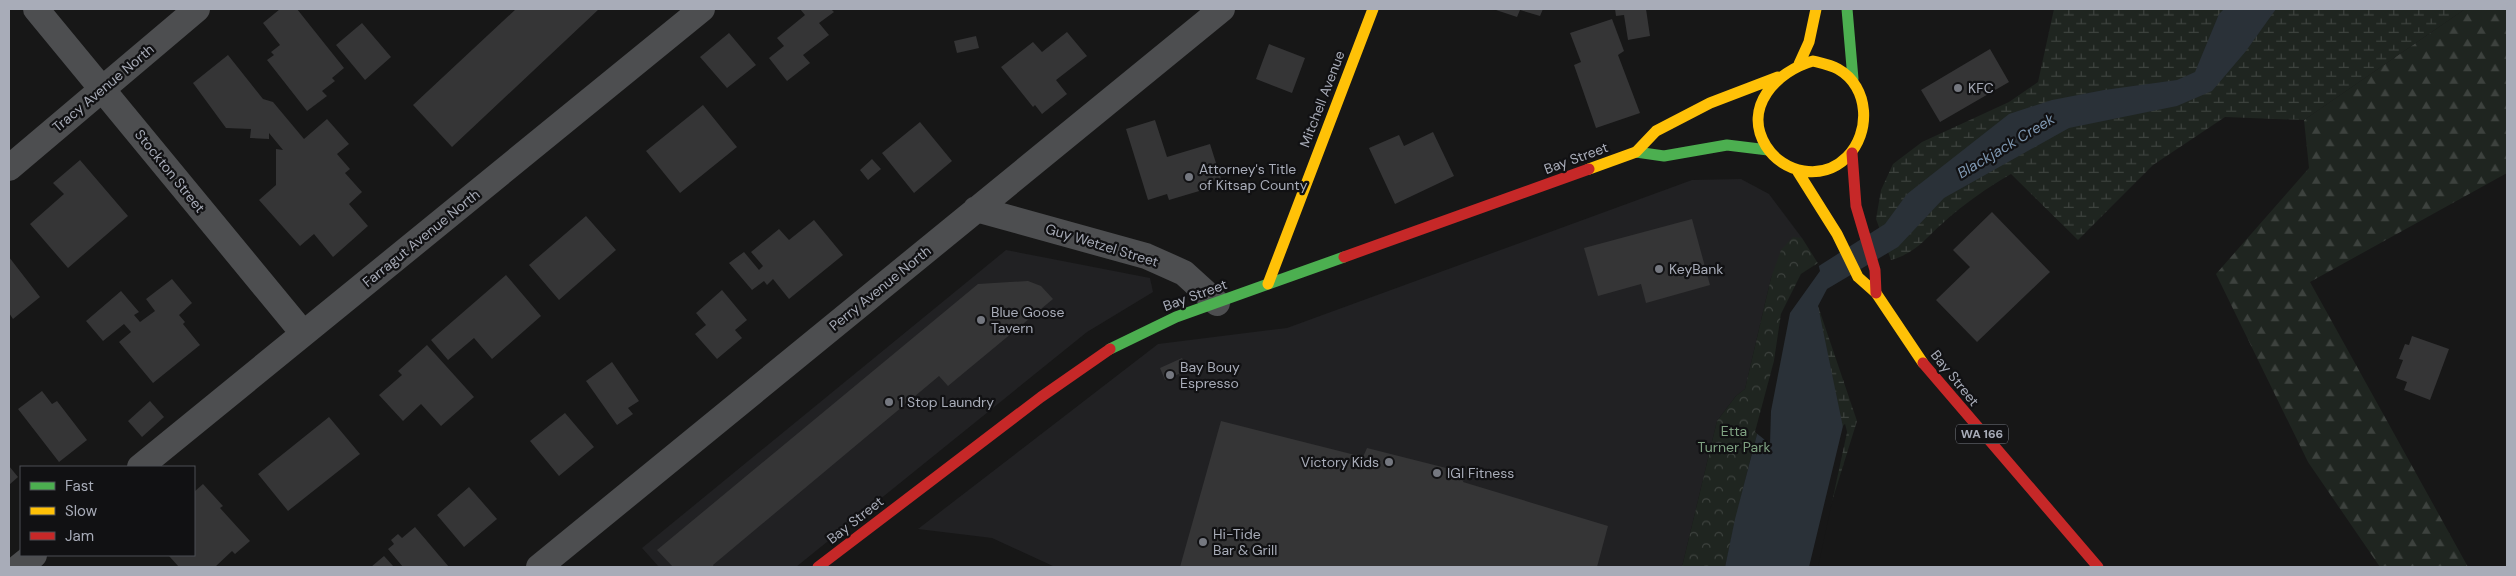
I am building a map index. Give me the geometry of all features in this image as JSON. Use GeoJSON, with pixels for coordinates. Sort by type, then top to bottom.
{"type":"FeatureCollection","features":[{"type":"Feature","properties":{"kind":"main road","name":"Mitchell Avenue"},"geometry":{"type":"LineString","coordinates":[[1268,284],[1373,9]]}},
{"type":"Feature","properties":{"kind":"main road"},"geometry":{"type":"LineString","coordinates":[[1799,64],[1809,42],[1816,9]]}},
{"type":"Feature","properties":{"kind":"main road"},"geometry":{"type":"LineString","coordinates":[[1798,172],[1815,173],[1841,163],[1852,153],[1862,134],[1865,116],[1862,94],[1853,79],[1848,39],[1847,9]]}},
{"type":"Feature","properties":{"kind":"main road","name":"WA 166"},"geometry":{"type":"LineString","coordinates":[[1798,172],[1782,165],[1768,150],[1759,122],[1760,108],[1771,84],[1778,77],[1799,64],[1813,62],[1827,63],[1840,68],[1853,79]]}},
{"type":"Feature","properties":{"kind":"main road","name":"Bay Street"},"geometry":{"type":"LineString","coordinates":[[818,567],[1041,396],[1096,359],[1147,329],[1636,152],[1656,131],[1710,103],[1778,77]]}},
{"type":"Feature","properties":{"kind":"main road"},"geometry":{"type":"LineString","coordinates":[[1636,152],[1662,157],[1730,143],[1750,144],[1768,150]]}},
{"type":"Feature","properties":{"kind":"main road"},"geometry":{"type":"LineString","coordinates":[[1852,153],[1855,201],[1859,224],[1875,270],[1876,293]]}},
{"type":"Feature","properties":{"kind":"main road","name":"Bay Street"},"geometry":{"type":"LineString","coordinates":[[1798,172],[1837,234],[1858,277],[1876,293],[1921,360],[2098,567]]}},
{"type":"Feature","properties":{"kind":"street","name":"Stockton Street"},"geometry":{"type":"LineString","coordinates":[[36,9],[303,333]]}},
{"type":"Feature","properties":{"kind":"street","name":"Tracy Avenue North"},"geometry":{"type":"LineString","coordinates":[[9,168],[197,9]]}},
{"type":"Feature","properties":{"kind":"street","name":"Farragut Avenue North"},"geometry":{"type":"LineString","coordinates":[[141,466],[702,9]]}},
{"type":"Feature","properties":{"kind":"street","name":"Perry Avenue North"},"geometry":{"type":"LineString","coordinates":[[540,567],[1222,9]]}},
{"type":"Feature","properties":{"kind":"street","name":"Guy Wetzel Street"},"geometry":{"type":"LineString","coordinates":[[976,209],[1146,256],[1184,273],[1217,303]]}},
{"type":"Feature","properties":{"kind":"street"},"geometry":{"type":"LineString","coordinates":[[19,567],[33,556]]}},
{"type":"Feature","properties":{"kind":"shaded area"},"geometry":{"type":"Polygon","coordinates":[[[1741,179],[1769,194],[1802,238],[1793,238],[1771,278],[1745,389],[1736,396],[1717,421],[1682,567],[1055,567],[992,538],[918,529],[1158,344],[1287,328],[1692,180],[1741,179]]]}},
{"type":"Feature","properties":{"kind":"shaded area"},"geometry":{"type":"Polygon","coordinates":[[[1006,250],[1150,278],[1153,292],[1087,332],[796,567],[659,567],[642,548],[1006,250]]]}},
{"type":"Feature","properties":{"kind":"green space"},"geometry":{"type":"Polygon","coordinates":[[[2054,9],[2465,9],[2304,120],[2225,117],[2153,165],[2078,240],[2011,174],[1960,208],[1914,249],[1891,260],[1876,219],[1881,190],[1893,164],[1922,142],[2009,102],[2038,82],[2054,9]]]}},
{"type":"Feature","properties":{"kind":"green space"},"geometry":{"type":"Polygon","coordinates":[[[2465,9],[2507,9],[2507,173],[2310,282],[2468,567],[2380,567],[2308,462],[2216,274],[2309,168],[2304,120],[2465,9]]]}},
{"type":"Feature","properties":{"kind":"green space","name":"Etta Turner Park"},"geometry":{"type":"Polygon","coordinates":[[[1793,237],[1802,238],[1819,265],[1803,276],[1761,421],[1725,567],[1682,567],[1717,421],[1736,396],[1745,389],[1771,278],[1781,250],[1793,237]]]}},
{"type":"Feature","properties":{"kind":"green space"},"geometry":{"type":"Polygon","coordinates":[[[1818,306],[1857,421],[1824,527],[1795,567],[1818,306]]]}},
{"type":"Feature","properties":{"kind":"water","name":"Blackjack Creek"},"geometry":{"type":"Polygon","coordinates":[[[2224,9],[2276,9],[2246,51],[2212,91],[2177,106],[2069,128],[1944,198],[1898,247],[1827,289],[1818,306],[1844,432],[1816,567],[1725,567],[1735,519],[1776,361],[1784,314],[1803,276],[1885,224],[1907,194],[2009,114],[2052,100],[2104,90],[2177,80],[2195,72],[2219,14],[2224,9]]]}},
{"type":"Feature","properties":{"kind":"pier"},"geometry":{"type":"Polygon","coordinates":[[[1818,263],[1820,271],[1790,313],[1771,411],[1770,444],[1755,432],[1774,361],[1781,314],[1801,274],[1818,263]]]}},
{"type":"Feature","properties":{"kind":"pier"},"geometry":{"type":"Polygon","coordinates":[[[1845,424],[1847,432],[1818,567],[1809,567],[1843,426],[1845,424]]]}},
{"type":"Feature","properties":{"kind":"building"},"geometry":{"type":"Polygon","coordinates":[[[280,9],[297,9],[344,68],[332,78],[335,81],[322,91],[327,96],[307,111],[267,60],[274,55],[271,52],[280,45],[263,23],[280,9]]]}},
{"type":"Feature","properties":{"kind":"building"},"geometry":{"type":"Polygon","coordinates":[[[516,9],[599,9],[452,147],[413,105],[516,9]]]}},
{"type":"Feature","properties":{"kind":"building"},"geometry":{"type":"Polygon","coordinates":[[[800,9],[831,9],[834,12],[819,23],[829,35],[803,55],[810,63],[787,81],[769,58],[784,46],[777,38],[805,15],[800,9]]]}},
{"type":"Feature","properties":{"kind":"building"},"geometry":{"type":"Polygon","coordinates":[[[1493,9],[1543,9],[1540,16],[1520,10],[1517,17],[1493,9]]]}},
{"type":"Feature","properties":{"kind":"building"},"geometry":{"type":"Polygon","coordinates":[[[1615,9],[1646,9],[1650,36],[1628,40],[1624,15],[1616,16],[1615,9]]]}},
{"type":"Feature","properties":{"kind":"building"},"geometry":{"type":"Polygon","coordinates":[[[1612,19],[1624,51],[1618,55],[1640,113],[1596,128],[1574,65],[1581,62],[1570,33],[1612,19]]]}},
{"type":"Feature","properties":{"kind":"building"},"geometry":{"type":"Polygon","coordinates":[[[362,23],[391,57],[365,80],[336,45],[362,23]]]}},
{"type":"Feature","properties":{"kind":"building"},"geometry":{"type":"Polygon","coordinates":[[[1067,32],[1087,56],[1056,80],[1067,94],[1042,114],[1035,105],[1033,107],[1001,67],[1033,42],[1042,52],[1067,32]]]}},
{"type":"Feature","properties":{"kind":"building"},"geometry":{"type":"Polygon","coordinates":[[[729,33],[756,65],[727,88],[700,57],[729,33]]]}},
{"type":"Feature","properties":{"kind":"building"},"geometry":{"type":"Polygon","coordinates":[[[976,36],[979,48],[957,53],[954,41],[976,36]]]}},
{"type":"Feature","properties":{"kind":"building"},"geometry":{"type":"Polygon","coordinates":[[[1269,44],[1305,58],[1292,93],[1256,79],[1269,44]]]}},
{"type":"Feature","properties":{"kind":"building"},"geometry":{"type":"Polygon","coordinates":[[[1990,49],[2009,82],[1940,122],[1921,90],[1990,49]]]}},
{"type":"Feature","properties":{"kind":"building"},"geometry":{"type":"Polygon","coordinates":[[[228,55],[263,99],[273,102],[304,139],[327,119],[349,144],[337,154],[350,169],[345,173],[362,192],[349,204],[368,226],[333,257],[314,234],[300,246],[259,200],[276,185],[276,149],[283,150],[269,133],[269,139],[250,138],[251,129],[226,128],[193,83],[228,55]]]}},
{"type":"Feature","properties":{"kind":"building"},"geometry":{"type":"Polygon","coordinates":[[[703,105],[737,147],[680,193],[646,151],[703,105]]]}},
{"type":"Feature","properties":{"kind":"building"},"geometry":{"type":"Polygon","coordinates":[[[1155,120],[1167,157],[1210,144],[1221,179],[1204,184],[1206,189],[1169,200],[1167,194],[1148,200],[1126,129],[1155,120]]]}},
{"type":"Feature","properties":{"kind":"building"},"geometry":{"type":"Polygon","coordinates":[[[920,122],[952,161],[914,193],[882,153],[920,122]]]}},
{"type":"Feature","properties":{"kind":"building"},"geometry":{"type":"Polygon","coordinates":[[[1433,132],[1454,176],[1395,204],[1369,148],[1399,135],[1404,146],[1433,132]]]}},
{"type":"Feature","properties":{"kind":"building"},"geometry":{"type":"Polygon","coordinates":[[[872,159],[881,169],[868,180],[860,170],[872,159]]]}},
{"type":"Feature","properties":{"kind":"building"},"geometry":{"type":"Polygon","coordinates":[[[80,160],[128,216],[68,268],[30,224],[64,194],[53,183],[80,160]]]}},
{"type":"Feature","properties":{"kind":"building"},"geometry":{"type":"Polygon","coordinates":[[[1992,212],[2050,272],[1977,342],[1936,300],[1970,267],[1953,250],[1992,212]]]}},
{"type":"Feature","properties":{"kind":"building"},"geometry":{"type":"Polygon","coordinates":[[[586,216],[616,250],[559,300],[529,265],[586,216]]]}},
{"type":"Feature","properties":{"kind":"building"},"geometry":{"type":"Polygon","coordinates":[[[1692,219],[1710,285],[1646,303],[1641,284],[1598,296],[1584,248],[1692,219]]]}},
{"type":"Feature","properties":{"kind":"building"},"geometry":{"type":"Polygon","coordinates":[[[814,220],[843,255],[789,299],[773,279],[767,285],[764,281],[752,290],[729,263],[744,252],[759,270],[763,266],[751,252],[779,229],[789,240],[814,220]]]}},
{"type":"Feature","properties":{"kind":"building"},"geometry":{"type":"Polygon","coordinates":[[[9,257],[40,297],[13,319],[9,313],[9,257]]]}},
{"type":"Feature","properties":{"kind":"building"},"geometry":{"type":"Polygon","coordinates":[[[506,275],[541,316],[492,359],[474,338],[448,360],[431,340],[506,275]]]}},
{"type":"Feature","properties":{"kind":"building"},"geometry":{"type":"Polygon","coordinates":[[[172,279],[192,303],[179,315],[185,322],[183,324],[200,345],[153,383],[119,342],[131,332],[124,324],[103,341],[86,321],[121,291],[139,312],[134,315],[140,322],[155,311],[146,299],[172,279]]]}},
{"type":"Feature","properties":{"kind":"building"},"geometry":{"type":"Polygon","coordinates":[[[1028,281],[1041,286],[1053,299],[948,386],[939,376],[713,565],[714,567],[673,567],[657,550],[978,284],[1028,281]]]}},
{"type":"Feature","properties":{"kind":"building"},"geometry":{"type":"Polygon","coordinates":[[[722,290],[747,320],[735,330],[742,338],[717,359],[695,334],[706,325],[696,313],[722,290]]]}},
{"type":"Feature","properties":{"kind":"building"},"geometry":{"type":"Polygon","coordinates":[[[2412,336],[2449,349],[2430,400],[2404,390],[2407,382],[2396,378],[2403,360],[2399,359],[2405,344],[2409,345],[2412,336]]]}},
{"type":"Feature","properties":{"kind":"building"},"geometry":{"type":"Polygon","coordinates":[[[427,345],[474,397],[441,426],[421,404],[403,421],[379,395],[402,375],[398,371],[427,345]]]}},
{"type":"Feature","properties":{"kind":"building"},"geometry":{"type":"Polygon","coordinates":[[[1182,358],[1188,370],[1165,380],[1160,368],[1182,358]]]}},
{"type":"Feature","properties":{"kind":"building"},"geometry":{"type":"Polygon","coordinates":[[[612,362],[639,401],[628,408],[633,414],[617,425],[586,381],[612,362]]]}},
{"type":"Feature","properties":{"kind":"building"},"geometry":{"type":"Polygon","coordinates":[[[42,391],[52,404],[57,401],[87,440],[59,462],[18,409],[42,391]]]}},
{"type":"Feature","properties":{"kind":"building"},"geometry":{"type":"Polygon","coordinates":[[[150,401],[164,417],[142,437],[128,421],[150,401]]]}},
{"type":"Feature","properties":{"kind":"building"},"geometry":{"type":"Polygon","coordinates":[[[565,413],[594,447],[559,476],[530,441],[565,413]]]}},
{"type":"Feature","properties":{"kind":"building"},"geometry":{"type":"Polygon","coordinates":[[[329,417],[360,454],[288,511],[258,474],[329,417]]]}},
{"type":"Feature","properties":{"kind":"building"},"geometry":{"type":"Polygon","coordinates":[[[1221,421],[1363,457],[1367,448],[1466,473],[1463,482],[1608,526],[1597,567],[1180,567],[1221,421]]]}},
{"type":"Feature","properties":{"kind":"building"},"geometry":{"type":"Polygon","coordinates":[[[9,466],[18,477],[9,485],[9,466]]]}},
{"type":"Feature","properties":{"kind":"building"},"geometry":{"type":"Polygon","coordinates":[[[203,484],[223,506],[220,508],[250,541],[235,554],[232,551],[215,567],[179,567],[169,556],[195,556],[195,491],[203,484]]]}},
{"type":"Feature","properties":{"kind":"building"},"geometry":{"type":"Polygon","coordinates":[[[469,487],[497,519],[464,547],[437,515],[469,487]]]}},
{"type":"Feature","properties":{"kind":"building"},"geometry":{"type":"Polygon","coordinates":[[[415,527],[449,567],[403,567],[388,549],[394,544],[391,540],[398,534],[402,538],[415,527]]]}},
{"type":"Feature","properties":{"kind":"building"},"geometry":{"type":"Polygon","coordinates":[[[384,556],[394,567],[371,567],[384,556]]]}},
{"type":"Feature","properties":{"kind":"traffic: fast"},"geometry":{"type":"LineString","coordinates":[[1847,9],[1853,79]]}},
{"type":"Feature","properties":{"kind":"traffic: fast"},"geometry":{"type":"LineString","coordinates":[[1636,152],[1664,156],[1727,145],[1768,150]]}},
{"type":"Feature","properties":{"kind":"traffic: fast"},"geometry":{"type":"LineString","coordinates":[[1110,349],[1176,317],[1344,257]]}},
{"type":"Feature","properties":{"kind":"traffic: slow"},"geometry":{"type":"LineString","coordinates":[[1268,284],[1373,9]]}},
{"type":"Feature","properties":{"kind":"traffic: slow"},"geometry":{"type":"LineString","coordinates":[[1799,64],[1809,42],[1816,9]]}},
{"type":"Feature","properties":{"kind":"traffic: slow"},"geometry":{"type":"LineString","coordinates":[[1813,61],[1838,69],[1849,77],[1861,98],[1864,111],[1860,136],[1855,147],[1847,157],[1837,165],[1815,172],[1793,168],[1782,163],[1773,155],[1766,146],[1760,132],[1758,118],[1761,105],[1767,93],[1776,82],[1787,73],[1813,61]]}},
{"type":"Feature","properties":{"kind":"traffic: slow"},"geometry":{"type":"LineString","coordinates":[[1589,169],[1636,152],[1656,131],[1710,103],[1778,77]]}},
{"type":"Feature","properties":{"kind":"traffic: slow"},"geometry":{"type":"LineString","coordinates":[[1798,172],[1837,234],[1858,277],[1876,293],[1923,363]]}},
{"type":"Feature","properties":{"kind":"traffic: jam"},"geometry":{"type":"LineString","coordinates":[[1852,153],[1856,206],[1875,270],[1876,293]]}},
{"type":"Feature","properties":{"kind":"traffic: jam"},"geometry":{"type":"LineString","coordinates":[[1344,257],[1589,169]]}},
{"type":"Feature","properties":{"kind":"traffic: jam"},"geometry":{"type":"LineString","coordinates":[[818,567],[1041,397],[1110,349]]}},
{"type":"Feature","properties":{"kind":"traffic: jam"},"geometry":{"type":"LineString","coordinates":[[1923,363],[2098,567]]}},
{"type":"Feature","properties":{"kind":"place","name":"KFC"},"geometry":{"type":"Point","coordinates":[1958,88]}},
{"type":"Feature","properties":{"kind":"place","name":"Attorney's Title of Kitsap County"},"geometry":{"type":"Point","coordinates":[1189,177]}},
{"type":"Feature","properties":{"kind":"place","name":"KeyBank"},"geometry":{"type":"Point","coordinates":[1659,269]}},
{"type":"Feature","properties":{"kind":"place","name":"Blue Goose Tavern"},"geometry":{"type":"Point","coordinates":[981,320]}},
{"type":"Feature","properties":{"kind":"place","name":"Bay Bouy Espresso"},"geometry":{"type":"Point","coordinates":[1170,375]}},
{"type":"Feature","properties":{"kind":"place","name":"1 Stop Laundry"},"geometry":{"type":"Point","coordinates":[889,402]}},
{"type":"Feature","properties":{"kind":"place","name":"Victory Kids"},"geometry":{"type":"Point","coordinates":[1389,462]}},
{"type":"Feature","properties":{"kind":"place","name":"IGI Fitness"},"geometry":{"type":"Point","coordinates":[1437,473]}},
{"type":"Feature","properties":{"kind":"place","name":"Hi-Tide Bar & Grill"},"geometry":{"type":"Point","coordinates":[1203,542]}}]}
